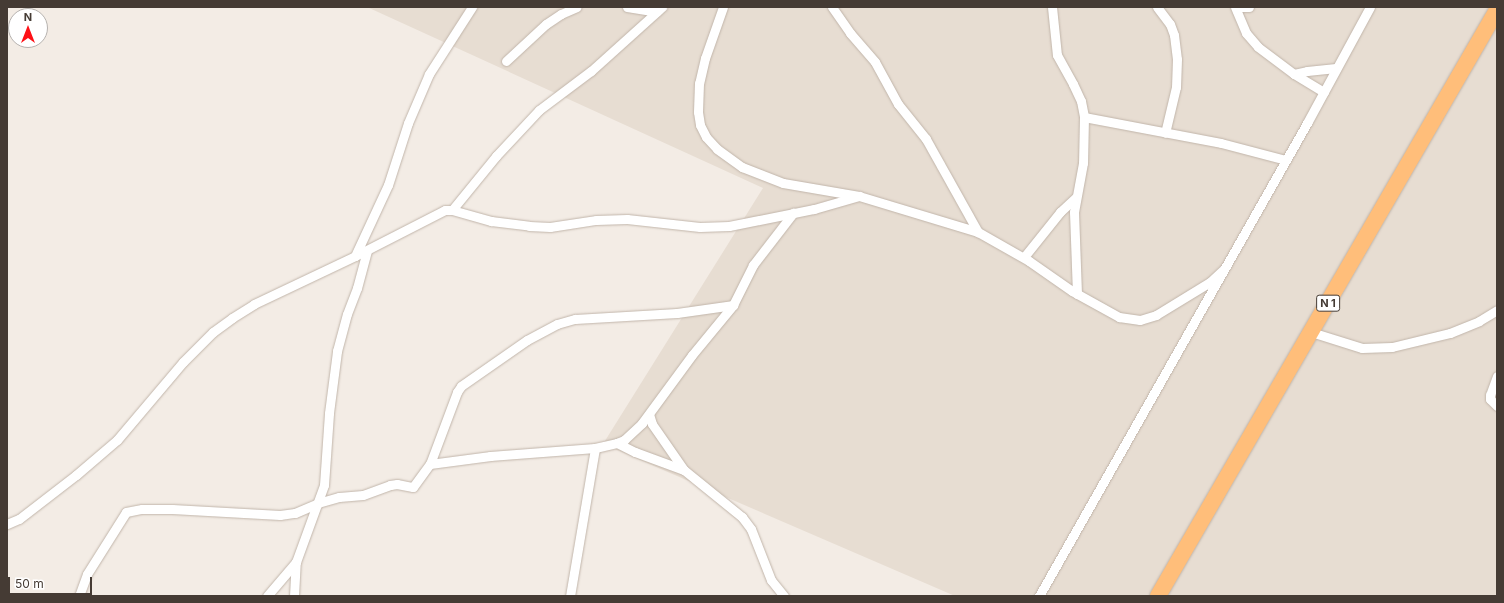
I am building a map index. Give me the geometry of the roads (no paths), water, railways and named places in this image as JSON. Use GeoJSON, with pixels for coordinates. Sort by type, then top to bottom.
{"type":"FeatureCollection","features":[{"type":"Feature","properties":{"kind":"highway","name":"N 1"},"geometry":{"type":"LineString","coordinates":[[1158,596],[1497,10]]}},
{"type":"Feature","properties":{"kind":"street"},"geometry":{"type":"LineString","coordinates":[[355,256],[388,185],[408,123],[429,74],[472,7]]}},
{"type":"Feature","properties":{"kind":"street"},"geometry":{"type":"LineString","coordinates":[[506,61],[546,24],[561,14],[577,7]]}},
{"type":"Feature","properties":{"kind":"street"},"geometry":{"type":"LineString","coordinates":[[627,7],[659,9]]}},
{"type":"Feature","properties":{"kind":"street"},"geometry":{"type":"LineString","coordinates":[[723,7],[710,41],[699,83],[698,112],[700,125],[706,137],[721,152],[742,168],[783,182],[859,196],[978,232],[1024,258],[1077,294],[1119,317],[1140,320],[1156,315],[1210,282],[1223,270]]}},
{"type":"Feature","properties":{"kind":"street"},"geometry":{"type":"LineString","coordinates":[[832,7],[850,33],[875,62],[898,104],[926,139],[978,232]]}},
{"type":"Feature","properties":{"kind":"street"},"geometry":{"type":"LineString","coordinates":[[1052,7],[1056,55],[1076,90],[1084,117],[1083,163],[1075,198],[1074,212],[1077,294]]}},
{"type":"Feature","properties":{"kind":"street"},"geometry":{"type":"LineString","coordinates":[[1157,7],[1170,24],[1174,35],[1177,58],[1176,88],[1165,133]]}},
{"type":"Feature","properties":{"kind":"street"},"geometry":{"type":"LineString","coordinates":[[1249,7],[1236,7],[1246,34],[1258,47],[1294,74],[1324,92]]}},
{"type":"Feature","properties":{"kind":"street"},"geometry":{"type":"LineString","coordinates":[[1039,596],[1286,160],[1370,7]]}},
{"type":"Feature","properties":{"kind":"street"},"geometry":{"type":"LineString","coordinates":[[452,210],[496,156],[539,110],[591,71],[659,9]]}},
{"type":"Feature","properties":{"kind":"street"},"geometry":{"type":"LineString","coordinates":[[1294,74],[1336,68]]}},
{"type":"Feature","properties":{"kind":"street"},"geometry":{"type":"LineString","coordinates":[[1084,117],[1236,146],[1286,160]]}},
{"type":"Feature","properties":{"kind":"street"},"geometry":{"type":"LineString","coordinates":[[7,524],[19,519],[76,475],[117,440],[183,362],[213,332],[254,304],[355,256],[445,210],[452,210],[491,221],[550,227],[596,220],[627,219],[700,227],[729,226],[792,213],[859,196]]}},
{"type":"Feature","properties":{"kind":"street"},"geometry":{"type":"LineString","coordinates":[[1024,258],[1060,212],[1075,198]]}},
{"type":"Feature","properties":{"kind":"street"},"geometry":{"type":"LineString","coordinates":[[430,464],[490,456],[595,448],[624,440],[649,414],[733,305],[753,266],[792,213]]}},
{"type":"Feature","properties":{"kind":"street"},"geometry":{"type":"LineString","coordinates":[[294,596],[296,562],[324,485],[337,351],[347,314],[357,288],[367,250]]}},
{"type":"Feature","properties":{"kind":"street"},"geometry":{"type":"LineString","coordinates":[[79,596],[88,574],[126,512],[142,509],[172,509],[280,515],[295,513],[318,503],[339,497],[363,495],[396,484],[413,487],[430,464],[457,392],[462,386],[527,340],[557,324],[575,319],[677,313],[733,305]]}},
{"type":"Feature","properties":{"kind":"street"},"geometry":{"type":"LineString","coordinates":[[1311,332],[1362,348],[1392,347],[1450,333],[1496,313]]}},
{"type":"Feature","properties":{"kind":"street"},"geometry":{"type":"LineString","coordinates":[[1497,376],[1490,395],[1490,399],[1497,406]]}},
{"type":"Feature","properties":{"kind":"street"},"geometry":{"type":"LineString","coordinates":[[649,414],[652,424],[684,470],[742,517],[751,529],[770,580],[784,596]]}},
{"type":"Feature","properties":{"kind":"street"},"geometry":{"type":"LineString","coordinates":[[617,443],[635,452],[684,470]]}},
{"type":"Feature","properties":{"kind":"street"},"geometry":{"type":"LineString","coordinates":[[570,596],[595,448]]}},
{"type":"Feature","properties":{"kind":"street"},"geometry":{"type":"LineString","coordinates":[[267,596],[296,562]]}}]}
